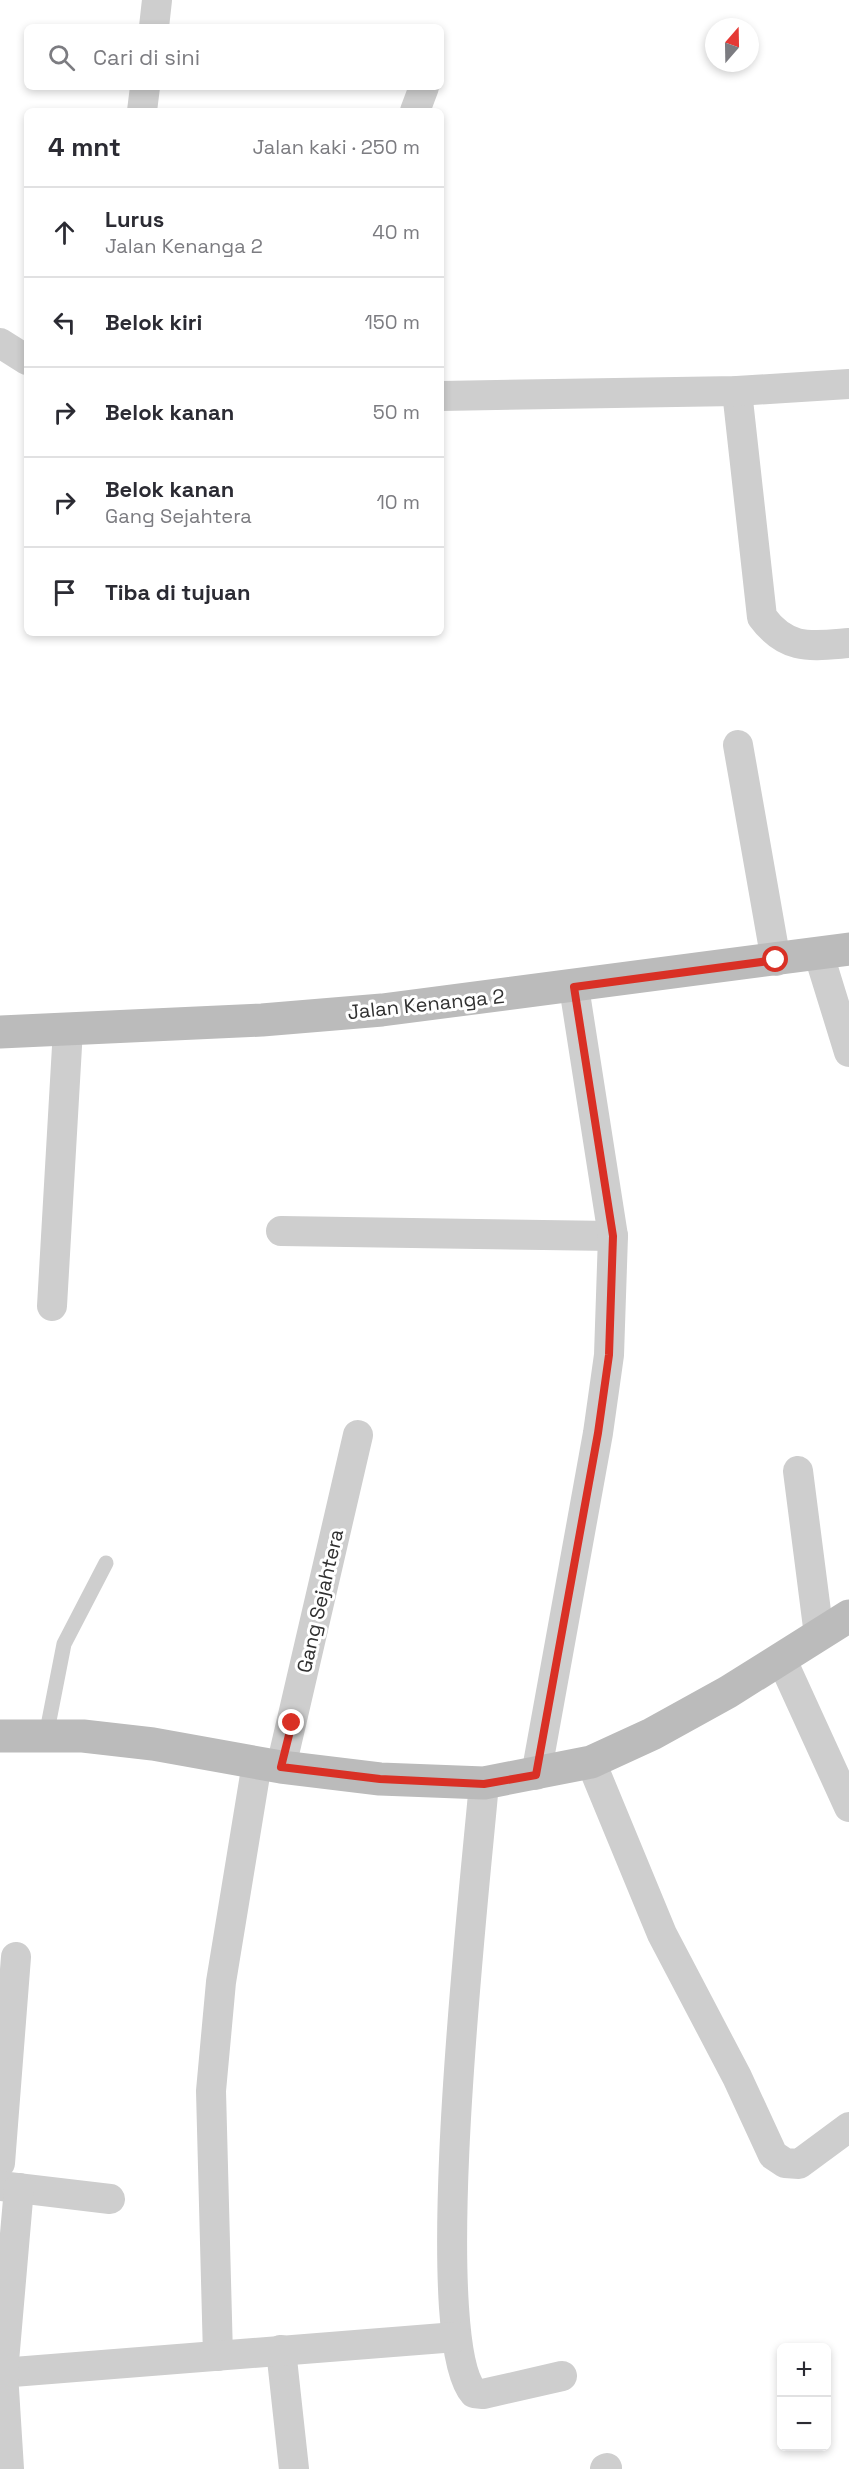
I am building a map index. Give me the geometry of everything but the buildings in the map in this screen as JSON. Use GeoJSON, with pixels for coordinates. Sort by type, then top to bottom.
{"type":"FeatureCollection","features":[{"type":"Feature","properties":{"kind":"street"},"geometry":{"type":"LineString","coordinates":[[154,24],[157,0]]}},
{"type":"Feature","properties":{"kind":"street"},"geometry":{"type":"LineString","coordinates":[[142,108],[146,90]]}},
{"type":"Feature","properties":{"kind":"street"},"geometry":{"type":"LineString","coordinates":[[416,108],[423,90]]}},
{"type":"Feature","properties":{"kind":"street"},"geometry":{"type":"LineString","coordinates":[[0,343],[24,358]]}},
{"type":"Feature","properties":{"kind":"street"},"geometry":{"type":"LineString","coordinates":[[444,396],[736,391],[849,384]]}},
{"type":"Feature","properties":{"kind":"street"},"geometry":{"type":"LineString","coordinates":[[736,391],[762,617],[772,631],[788,641],[809,646],[849,643]]}},
{"type":"Feature","properties":{"kind":"street"},"geometry":{"type":"LineString","coordinates":[[738,745],[776,960]]}},
{"type":"Feature","properties":{"kind":"street"},"geometry":{"type":"LineString","coordinates":[[834,952],[849,1052]]}},
{"type":"Feature","properties":{"kind":"street","name":"Jalan Kenanga 2"},"geometry":{"type":"LineString","coordinates":[[0,1032],[262,1020],[339,1014],[574,987],[834,952]]}},
{"type":"Feature","properties":{"kind":"street"},"geometry":{"type":"LineString","coordinates":[[536,1775],[598,1433],[609,1355],[613,1236],[574,987]]}},
{"type":"Feature","properties":{"kind":"street"},"geometry":{"type":"LineString","coordinates":[[52,1306],[68,1029]]}},
{"type":"Feature","properties":{"kind":"street"},"geometry":{"type":"LineString","coordinates":[[281,1231],[613,1236]]}},
{"type":"Feature","properties":{"kind":"street","name":"Gang Sejahtera"},"geometry":{"type":"LineString","coordinates":[[218,2356],[211,2091],[221,1982],[269,1765],[358,1435]]}},
{"type":"Feature","properties":{"kind":"street"},"geometry":{"type":"LineString","coordinates":[[798,1471],[819,1635]]}},
{"type":"Feature","properties":{"kind":"street"},"geometry":{"type":"LineString","coordinates":[[0,1736],[83,1736],[153,1744],[269,1765],[380,1779],[484,1784],[591,1762],[692,1714],[849,1616]]}},
{"type":"Feature","properties":{"kind":"street"},"geometry":{"type":"LineString","coordinates":[[781,1658],[849,1807]]}},
{"type":"Feature","properties":{"kind":"street"},"geometry":{"type":"LineString","coordinates":[[591,1762],[662,1934],[737,2077],[773,2154],[785,2163],[799,2164],[849,2127]]}},
{"type":"Feature","properties":{"kind":"street"},"geometry":{"type":"LineString","coordinates":[[484,1784],[458,2086],[452,2238],[456,2337],[468,2386],[474,2393],[483,2394],[562,2376]]}},
{"type":"Feature","properties":{"kind":"street"},"geometry":{"type":"LineString","coordinates":[[0,2163],[3,2075],[16,1957]]}},
{"type":"Feature","properties":{"kind":"street"},"geometry":{"type":"LineString","coordinates":[[9,2469],[2,2373],[9,2187],[110,2199]]}},
{"type":"Feature","properties":{"kind":"street"},"geometry":{"type":"LineString","coordinates":[[2,2373],[456,2337]]}},
{"type":"Feature","properties":{"kind":"street"},"geometry":{"type":"LineString","coordinates":[[281,2350],[294,2469]]}},
{"type":"Feature","properties":{"kind":"lane"},"geometry":{"type":"LineString","coordinates":[[46,1736],[64,1644],[106,1563]]}},
{"type":"Feature","properties":{"kind":"route"},"geometry":{"type":"LineString","coordinates":[[292,1723],[281,1767],[380,1779],[484,1784],[536,1775],[598,1433],[609,1355],[613,1236],[574,987],[776,960]]}}]}
